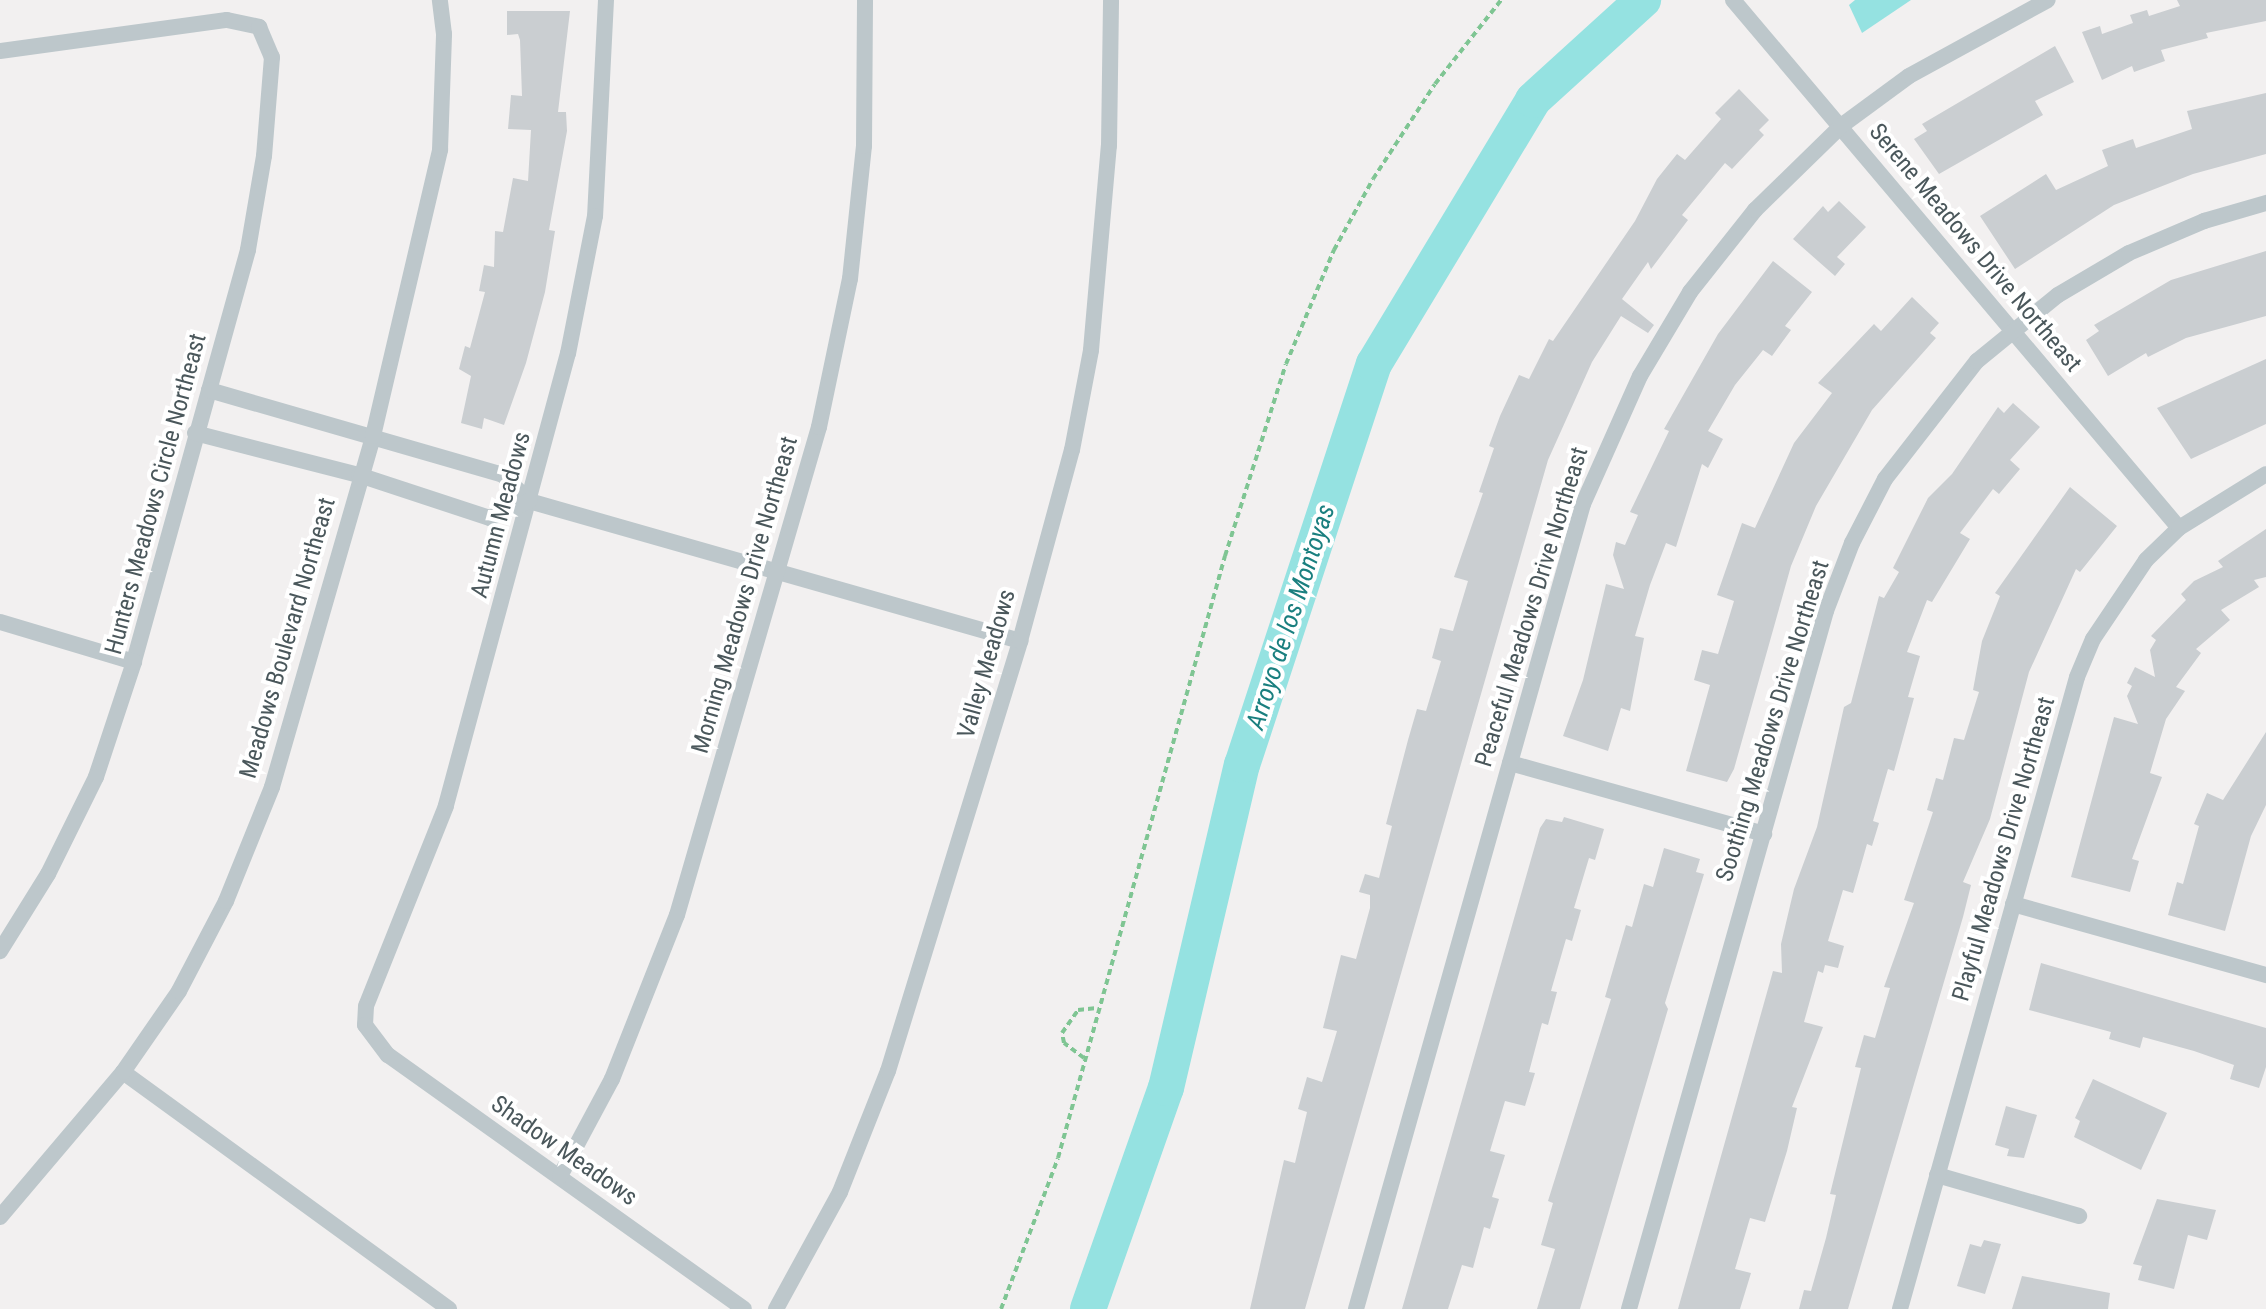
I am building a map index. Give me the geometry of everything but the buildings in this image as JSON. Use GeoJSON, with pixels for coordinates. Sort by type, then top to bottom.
{"type":"FeatureCollection","features":[{"type":"Feature","properties":{"kind":"street","name":"Meadows Boulevard Northeast"},"geometry":{"type":"LineString","coordinates":[[0,1217],[123,1072],[179,991],[213,927],[272,787],[359,475],[373,436],[440,150],[444,34],[440,0]]}},
{"type":"Feature","properties":{"kind":"street","name":"Autumn Meadows"},"geometry":{"type":"LineString","coordinates":[[365,1025],[366,1006],[446,806],[568,353],[595,216],[606,0]]}},
{"type":"Feature","properties":{"kind":"street","name":"Morning Meadows Drive Northeast"},"geometry":{"type":"LineString","coordinates":[[560,1176],[612,1079],[677,915],[819,427],[850,279],[864,146],[865,0]]}},
{"type":"Feature","properties":{"kind":"street","name":"Valley Meadows"},"geometry":{"type":"LineString","coordinates":[[776,1309],[840,1192],[888,1071],[1020,641],[1072,450],[1091,350],[1109,146],[1111,0]]}},
{"type":"Feature","properties":{"kind":"street","name":"Peaceful Meadows Drive Northeast"},"geometry":{"type":"LineString","coordinates":[[1356,1309],[1583,504],[1640,376],[1690,292],[1755,210],[1841,126],[1921,69],[2048,0]]}},
{"type":"Feature","properties":{"kind":"street","name":"Serene Meadows Drive Northeast"},"geometry":{"type":"LineString","coordinates":[[1737,4],[2179,528]]}},
{"type":"Feature","properties":{"kind":"street","name":"Hunters Meadows Circle Northeast"},"geometry":{"type":"LineString","coordinates":[[0,51],[227,20],[259,27],[272,57],[264,156],[248,250],[134,662],[96,777],[48,874],[0,951]]}},
{"type":"Feature","properties":{"kind":"street","name":"Soothing Meadows Drive Northeast"},"geometry":{"type":"LineString","coordinates":[[1629,1309],[1826,611],[1852,543],[1885,479],[1928,418],[2013,329],[2129,253],[2204,221],[2266,203]]}},
{"type":"Feature","properties":{"kind":"street"},"geometry":{"type":"LineString","coordinates":[[209,390],[503,475],[529,501],[1020,641]]}},
{"type":"Feature","properties":{"kind":"street"},"geometry":{"type":"LineString","coordinates":[[195,433],[359,475],[490,518],[529,501]]}},
{"type":"Feature","properties":{"kind":"street","name":"Playful Meadows Drive Northeast"},"geometry":{"type":"LineString","coordinates":[[1900,1309],[2013,904],[2088,652],[2116,599],[2179,528],[2266,474]]}},
{"type":"Feature","properties":{"kind":"street"},"geometry":{"type":"LineString","coordinates":[[0,622],[134,662]]}},
{"type":"Feature","properties":{"kind":"street"},"geometry":{"type":"LineString","coordinates":[[1510,763],[1764,834]]}},
{"type":"Feature","properties":{"kind":"street"},"geometry":{"type":"LineString","coordinates":[[2013,904],[2265,971]]}},
{"type":"Feature","properties":{"kind":"street","name":"Shadow Meadows"},"geometry":{"type":"LineString","coordinates":[[365,1025],[388,1055],[744,1309]]}},
{"type":"Feature","properties":{"kind":"street"},"geometry":{"type":"LineString","coordinates":[[123,1072],[449,1309]]}},
{"type":"Feature","properties":{"kind":"street"},"geometry":{"type":"LineString","coordinates":[[1937,1175],[2079,1216]]}},
{"type":"Feature","properties":{"kind":"path"},"geometry":{"type":"LineString","coordinates":[[1001,1309],[1043,1203],[1260,434],[1286,364],[1334,250],[1373,179],[1435,84],[1501,0]]}},
{"type":"Feature","properties":{"kind":"path"},"geometry":{"type":"LineString","coordinates":[[1084,1058],[1064,1043],[1062,1033],[1078,1010],[1097,1008]]}},
{"type":"Feature","properties":{"kind":"water"},"geometry":{"type":"Polygon","coordinates":[[[1855,0],[1911,0],[1862,33],[1849,5],[1855,0]]]}},
{"type":"Feature","properties":{"kind":"waterway","name":"Arroyo de los Montoyas"},"geometry":{"type":"LineString","coordinates":[[1088,1309],[1166,1088],[1242,765],[1374,364],[1533,100],[1643,0]]}}]}
